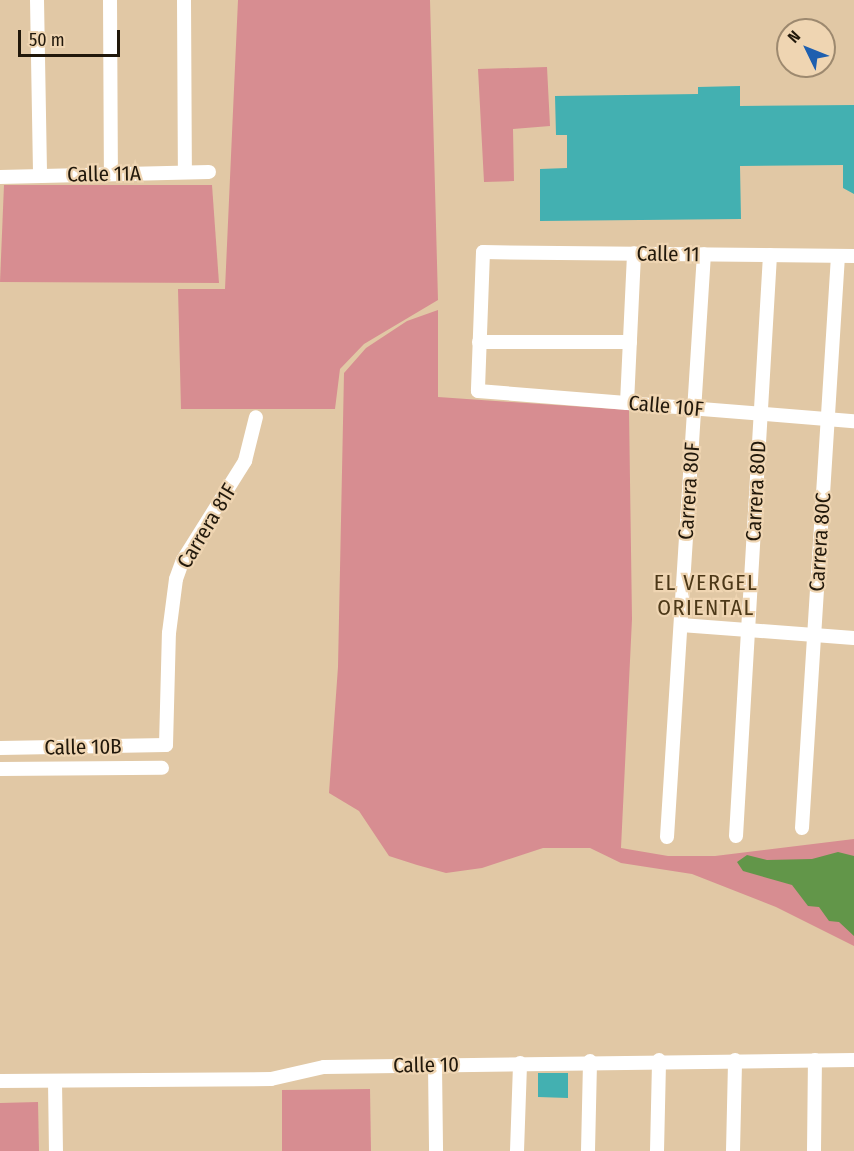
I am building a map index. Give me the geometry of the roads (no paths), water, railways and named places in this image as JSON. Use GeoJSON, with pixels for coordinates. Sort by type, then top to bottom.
{"type":"FeatureCollection","features":[{"type":"Feature","properties":{"kind":"street"},"geometry":{"type":"LineString","coordinates":[[37,0],[40,176]]}},
{"type":"Feature","properties":{"kind":"street"},"geometry":{"type":"LineString","coordinates":[[110,0],[111,174]]}},
{"type":"Feature","properties":{"kind":"street"},"geometry":{"type":"LineString","coordinates":[[184,0],[185,172]]}},
{"type":"Feature","properties":{"kind":"street","name":"Calle 11A"},"geometry":{"type":"LineString","coordinates":[[0,177],[209,172]]}},
{"type":"Feature","properties":{"kind":"street","name":"Calle 11"},"geometry":{"type":"LineString","coordinates":[[479,342],[483,252],[854,256]]}},
{"type":"Feature","properties":{"kind":"street"},"geometry":{"type":"LineString","coordinates":[[627,403],[634,253]]}},
{"type":"Feature","properties":{"kind":"street","name":"Carrera 80F"},"geometry":{"type":"LineString","coordinates":[[668,837],[704,254]]}},
{"type":"Feature","properties":{"kind":"street","name":"Carrera 80D"},"geometry":{"type":"LineString","coordinates":[[736,836],[770,255]]}},
{"type":"Feature","properties":{"kind":"street","name":"Carrera 80C"},"geometry":{"type":"LineString","coordinates":[[802,828],[838,256]]}},
{"type":"Feature","properties":{"kind":"street"},"geometry":{"type":"LineString","coordinates":[[479,342],[630,342]]}},
{"type":"Feature","properties":{"kind":"street","name":"Calle 10F"},"geometry":{"type":"LineString","coordinates":[[479,342],[478,391],[854,421]]}},
{"type":"Feature","properties":{"kind":"street","name":"Carrera 81F"},"geometry":{"type":"LineString","coordinates":[[166,745],[170,622],[176,579],[183,560],[245,461],[256,417]]}},
{"type":"Feature","properties":{"kind":"street"},"geometry":{"type":"LineString","coordinates":[[681,625],[854,638]]}},
{"type":"Feature","properties":{"kind":"street","name":"Calle 10B"},"geometry":{"type":"LineString","coordinates":[[0,748],[166,745]]}},
{"type":"Feature","properties":{"kind":"street","name":"Calle 10B"},"geometry":{"type":"LineString","coordinates":[[0,769],[162,768]]}},
{"type":"Feature","properties":{"kind":"street"},"geometry":{"type":"LineString","coordinates":[[657,1151],[659,1060]]}},
{"type":"Feature","properties":{"kind":"street","name":"Calle 10"},"geometry":{"type":"LineString","coordinates":[[0,1081],[271,1079],[324,1067],[659,1060],[854,1060]]}},
{"type":"Feature","properties":{"kind":"street"},"geometry":{"type":"LineString","coordinates":[[733,1151],[735,1060]]}},
{"type":"Feature","properties":{"kind":"street"},"geometry":{"type":"LineString","coordinates":[[814,1151],[815,1060]]}},
{"type":"Feature","properties":{"kind":"street"},"geometry":{"type":"LineString","coordinates":[[588,1151],[590,1061]]}},
{"type":"Feature","properties":{"kind":"street"},"geometry":{"type":"LineString","coordinates":[[517,1151],[520,1063]]}},
{"type":"Feature","properties":{"kind":"street"},"geometry":{"type":"LineString","coordinates":[[435,1065],[436,1151]]}},
{"type":"Feature","properties":{"kind":"street"},"geometry":{"type":"LineString","coordinates":[[55,1081],[56,1151]]}},
{"type":"Feature","properties":{"kind":"district","name":"EL VERGEL ORIENTAL"},"geometry":{"type":"Point","coordinates":[706,594]}}]}
